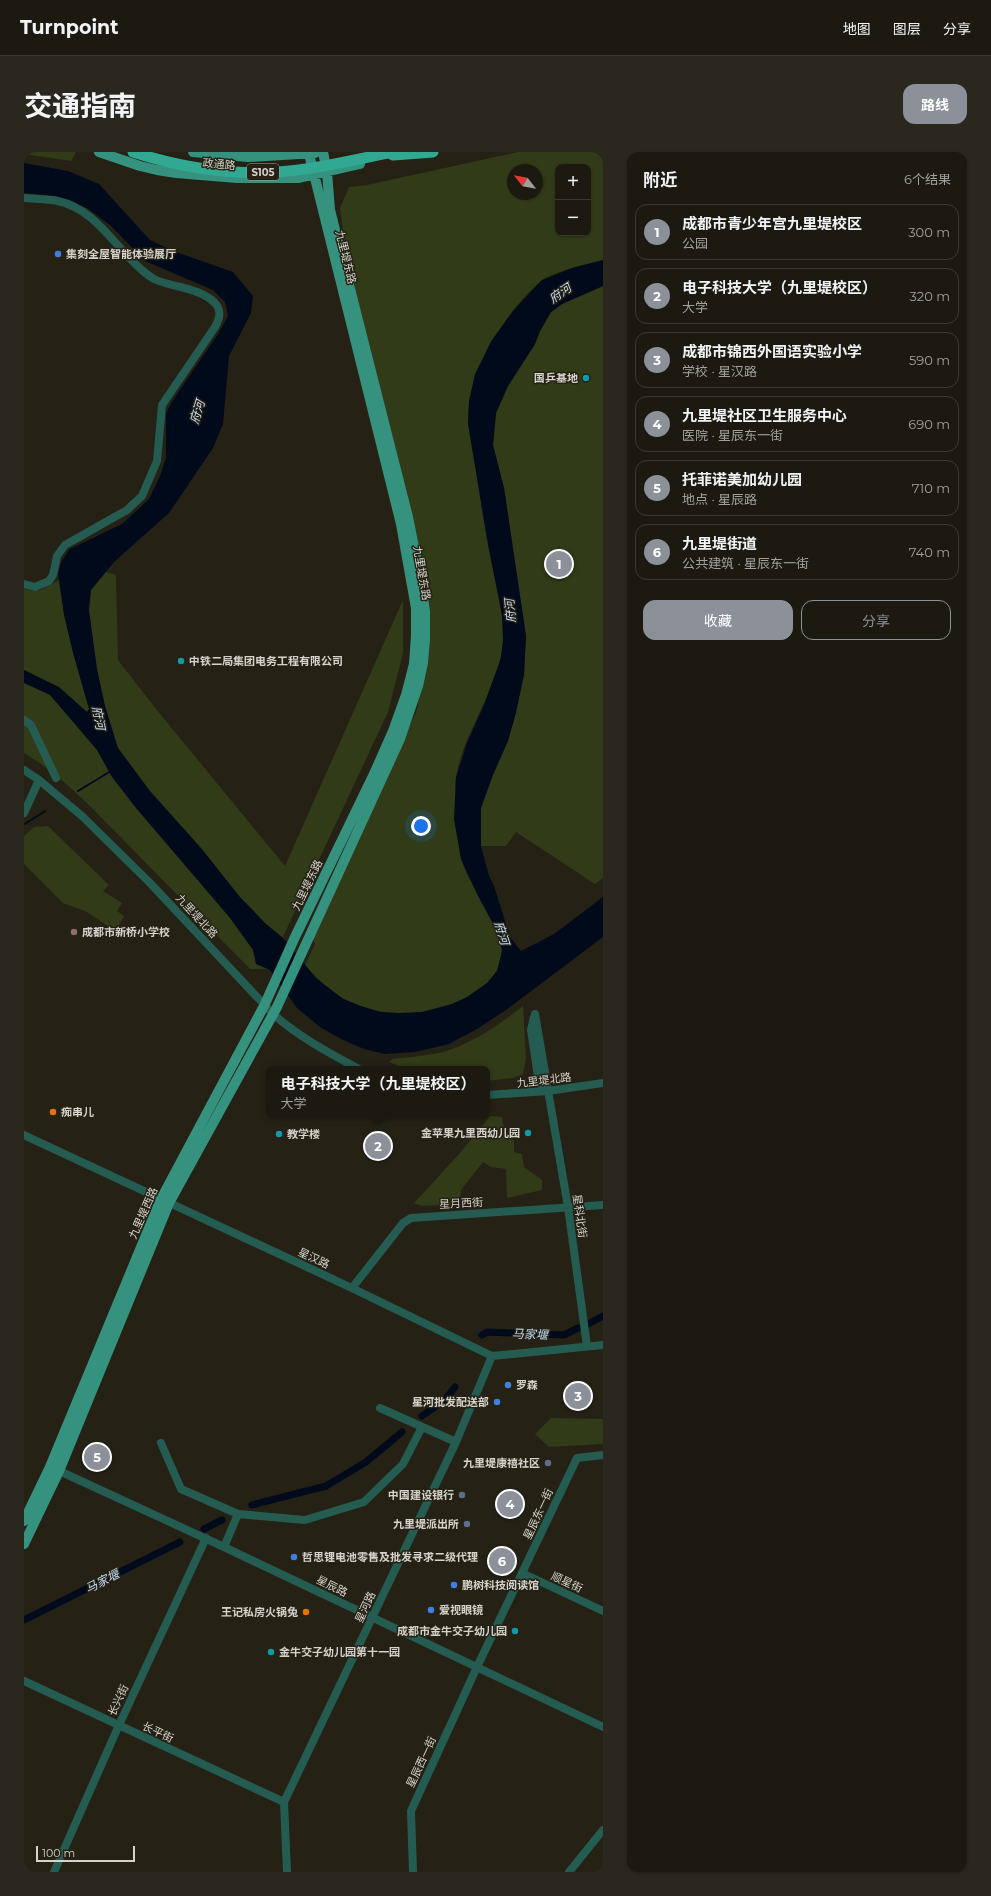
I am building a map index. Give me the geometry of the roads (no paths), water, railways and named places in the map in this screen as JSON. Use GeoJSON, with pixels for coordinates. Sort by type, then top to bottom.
{"type":"FeatureCollection","features":[{"type":"Feature","properties":{"kind":"highway","name":"S105"},"geometry":{"type":"LineString","coordinates":[[133,152],[180,165],[243,172],[277,172],[393,154]]}},
{"type":"Feature","properties":{"kind":"highway","name":"S105"},"geometry":{"type":"LineString","coordinates":[[155,152],[206,163],[283,166],[358,152]]}},
{"type":"Feature","properties":{"kind":"highway"},"geometry":{"type":"LineString","coordinates":[[393,154],[433,152]]}},
{"type":"Feature","properties":{"kind":"main road","name":"政通路"},"geometry":{"type":"LineString","coordinates":[[99,152],[140,166],[176,173],[275,179],[313,175],[393,154],[408,152]]}},
{"type":"Feature","properties":{"kind":"main road","name":"政通路"},"geometry":{"type":"LineString","coordinates":[[193,152],[248,157],[314,153]]}},
{"type":"Feature","properties":{"kind":"main road"},"geometry":{"type":"LineString","coordinates":[[165,1201],[273,1014],[303,950],[336,873],[400,738],[418,686],[423,663],[425,612],[418,567],[406,510],[330,210],[327,172],[323,152]]}},
{"type":"Feature","properties":{"kind":"main road","name":"九里堤东路"},"geometry":{"type":"LineString","coordinates":[[276,978],[393,731],[406,695],[414,664],[416,635],[416,608],[401,524],[313,175],[314,153]]}},
{"type":"Feature","properties":{"kind":"main road","name":"九里堤西路"},"geometry":{"type":"LineString","coordinates":[[54,1469],[165,1201],[264,1006],[276,978]]}},
{"type":"Feature","properties":{"kind":"main road"},"geometry":{"type":"LineString","coordinates":[[24,1521],[54,1469]]}},
{"type":"Feature","properties":{"kind":"main road"},"geometry":{"type":"LineString","coordinates":[[24,1544],[54,1469]]}},
{"type":"Feature","properties":{"kind":"street"},"geometry":{"type":"LineString","coordinates":[[24,198],[57,201],[70,205],[96,222],[145,273],[154,279],[204,295],[214,303],[220,311],[216,327],[162,405],[157,461],[142,496],[127,510],[65,546],[57,556],[53,575],[49,581],[35,587],[24,584]]}},
{"type":"Feature","properties":{"kind":"street"},"geometry":{"type":"LineString","coordinates":[[24,720],[31,725],[56,778]]}},
{"type":"Feature","properties":{"kind":"street","name":"九里堤北路"},"geometry":{"type":"LineString","coordinates":[[24,770],[39,780],[82,816],[150,883],[264,1006],[286,1025],[326,1052],[353,1066]]}},
{"type":"Feature","properties":{"kind":"street"},"geometry":{"type":"LineString","coordinates":[[24,813],[39,780]]}},
{"type":"Feature","properties":{"kind":"street","name":"星科北街"},"geometry":{"type":"LineString","coordinates":[[548,1091],[539,1083],[531,1030],[535,1014],[568,1207],[587,1346]]}},
{"type":"Feature","properties":{"kind":"street","name":"九里堤北路"},"geometry":{"type":"LineString","coordinates":[[490,1095],[548,1091],[603,1083]]}},
{"type":"Feature","properties":{"kind":"street","name":"星汉路"},"geometry":{"type":"LineString","coordinates":[[24,1135],[352,1288],[492,1356]]}},
{"type":"Feature","properties":{"kind":"street","name":"星月西街"},"geometry":{"type":"LineString","coordinates":[[352,1288],[403,1223],[411,1218],[603,1205]]}},
{"type":"Feature","properties":{"kind":"street"},"geometry":{"type":"LineString","coordinates":[[492,1356],[603,1345]]}},
{"type":"Feature","properties":{"kind":"street","name":"星河路"},"geometry":{"type":"LineString","coordinates":[[287,1872],[284,1802],[456,1442],[492,1356]]}},
{"type":"Feature","properties":{"kind":"street"},"geometry":{"type":"LineString","coordinates":[[380,1408],[456,1442]]}},
{"type":"Feature","properties":{"kind":"street"},"geometry":{"type":"LineString","coordinates":[[161,1443],[181,1489],[238,1514],[305,1520],[364,1502],[403,1464],[422,1427]]}},
{"type":"Feature","properties":{"kind":"street","name":"星辰东一街"},"geometry":{"type":"LineString","coordinates":[[477,1667],[577,1458],[603,1455]]}},
{"type":"Feature","properties":{"kind":"street","name":"星辰路"},"geometry":{"type":"LineString","coordinates":[[54,1469],[206,1538],[603,1727]]}},
{"type":"Feature","properties":{"kind":"street"},"geometry":{"type":"LineString","coordinates":[[224,1547],[238,1514]]}},
{"type":"Feature","properties":{"kind":"street","name":"长兴街"},"geometry":{"type":"LineString","coordinates":[[54,1872],[119,1725],[206,1538]]}},
{"type":"Feature","properties":{"kind":"street","name":"顺星街"},"geometry":{"type":"LineString","coordinates":[[522,1573],[603,1611]]}},
{"type":"Feature","properties":{"kind":"street","name":"星辰西一街"},"geometry":{"type":"LineString","coordinates":[[413,1872],[411,1811],[477,1667]]}},
{"type":"Feature","properties":{"kind":"street","name":"长平街"},"geometry":{"type":"LineString","coordinates":[[24,1681],[284,1802]]}},
{"type":"Feature","properties":{"kind":"street"},"geometry":{"type":"LineString","coordinates":[[569,1872],[603,1830]]}},
{"type":"Feature","properties":{"kind":"water","name":"府河"},"geometry":{"type":"Polygon","coordinates":[[[24,163],[68,171],[99,184],[150,240],[173,251],[233,272],[253,296],[251,313],[229,356],[223,424],[213,448],[169,513],[115,561],[91,590],[89,610],[97,669],[105,706],[118,748],[150,791],[201,848],[240,897],[266,924],[282,937],[316,978],[343,999],[381,1012],[422,1012],[452,1004],[467,997],[487,983],[497,971],[502,951],[498,933],[478,896],[461,859],[454,819],[456,778],[467,743],[484,705],[501,658],[503,640],[502,615],[488,544],[468,424],[469,401],[475,374],[491,342],[513,311],[542,280],[572,268],[603,260],[603,286],[562,304],[551,312],[540,331],[535,344],[508,386],[496,413],[493,445],[504,488],[526,636],[524,675],[516,713],[508,741],[493,775],[481,808],[481,846],[489,876],[494,886],[510,937],[521,951],[554,934],[603,897],[603,937],[506,1010],[477,1029],[449,1044],[415,1052],[385,1054],[364,1049],[341,1039],[320,1027],[297,1008],[270,970],[256,964],[253,950],[230,918],[136,808],[112,777],[97,750],[50,695],[24,683],[24,670],[59,687],[87,712],[89,709],[64,615],[58,574],[62,560],[70,549],[122,524],[149,499],[160,476],[166,458],[166,414],[171,403],[218,334],[228,316],[225,302],[213,290],[145,261],[110,225],[87,208],[56,196],[24,193],[24,163]]]}},
{"type":"Feature","properties":{"kind":"waterway"},"geometry":{"type":"LineString","coordinates":[[78,791],[111,771]]}},
{"type":"Feature","properties":{"kind":"waterway"},"geometry":{"type":"LineString","coordinates":[[25,824],[45,811]]}},
{"type":"Feature","properties":{"kind":"waterway","name":"马家堰"},"geometry":{"type":"LineString","coordinates":[[588,1324],[603,1316]]}},
{"type":"Feature","properties":{"kind":"waterway","name":"马家堰"},"geometry":{"type":"LineString","coordinates":[[482,1335],[487,1332],[564,1335],[578,1328]]}},
{"type":"Feature","properties":{"kind":"waterway","name":"马家堰"},"geometry":{"type":"LineString","coordinates":[[422,1416],[445,1400],[455,1387]]}},
{"type":"Feature","properties":{"kind":"waterway","name":"马家堰"},"geometry":{"type":"LineString","coordinates":[[252,1505],[326,1486],[366,1462],[402,1432]]}},
{"type":"Feature","properties":{"kind":"waterway","name":"马家堰"},"geometry":{"type":"LineString","coordinates":[[204,1529],[222,1520]]}},
{"type":"Feature","properties":{"kind":"waterway","name":"马家堰"},"geometry":{"type":"LineString","coordinates":[[24,1620],[180,1542]]}},
{"type":"Feature","properties":{"kind":"place","name":"集刻全屋智能体验展厅"},"geometry":{"type":"Point","coordinates":[58,254]}},
{"type":"Feature","properties":{"kind":"place","name":"国乒基地"},"geometry":{"type":"Point","coordinates":[586,378]}},
{"type":"Feature","properties":{"kind":"place","name":"成都市青少年宫九里堤校区"},"geometry":{"type":"Point","coordinates":[559,564]}},
{"type":"Feature","properties":{"kind":"place","name":"中铁二局集团电务工程有限公司"},"geometry":{"type":"Point","coordinates":[181,661]}},
{"type":"Feature","properties":{"kind":"place","name":"成都市新桥小学校"},"geometry":{"type":"Point","coordinates":[74,932]}},
{"type":"Feature","properties":{"kind":"place","name":"痴串儿"},"geometry":{"type":"Point","coordinates":[53,1112]}},
{"type":"Feature","properties":{"kind":"place","name":"金苹果九里西幼儿园"},"geometry":{"type":"Point","coordinates":[528,1133]}},
{"type":"Feature","properties":{"kind":"place","name":"教学楼"},"geometry":{"type":"Point","coordinates":[279,1134]}},
{"type":"Feature","properties":{"kind":"place","name":"电子科技大学（九里堤校区）"},"geometry":{"type":"Point","coordinates":[378,1146]}},
{"type":"Feature","properties":{"kind":"place","name":"罗森"},"geometry":{"type":"Point","coordinates":[508,1385]}},
{"type":"Feature","properties":{"kind":"place","name":"成都市锦西外国语实验小学"},"geometry":{"type":"Point","coordinates":[578,1396]}},
{"type":"Feature","properties":{"kind":"place","name":"星河批发配送部"},"geometry":{"type":"Point","coordinates":[497,1402]}},
{"type":"Feature","properties":{"kind":"place","name":"托菲诺美加幼儿园"},"geometry":{"type":"Point","coordinates":[97,1457]}},
{"type":"Feature","properties":{"kind":"place","name":"九里堤康禧社区"},"geometry":{"type":"Point","coordinates":[548,1463]}},
{"type":"Feature","properties":{"kind":"place","name":"中国建设银行"},"geometry":{"type":"Point","coordinates":[462,1495]}},
{"type":"Feature","properties":{"kind":"place","name":"九里堤社区卫生服务中心"},"geometry":{"type":"Point","coordinates":[510,1504]}},
{"type":"Feature","properties":{"kind":"place","name":"九里堤派出所"},"geometry":{"type":"Point","coordinates":[467,1524]}},
{"type":"Feature","properties":{"kind":"place","name":"哲思锂电池零售及批发寻求二级代理"},"geometry":{"type":"Point","coordinates":[294,1557]}},
{"type":"Feature","properties":{"kind":"place","name":"九里堤街道"},"geometry":{"type":"Point","coordinates":[502,1561]}},
{"type":"Feature","properties":{"kind":"place","name":"鹏树科技阅读馆"},"geometry":{"type":"Point","coordinates":[454,1585]}},
{"type":"Feature","properties":{"kind":"place","name":"爱视眼镜"},"geometry":{"type":"Point","coordinates":[431,1610]}},
{"type":"Feature","properties":{"kind":"place","name":"王记私房火锅兔"},"geometry":{"type":"Point","coordinates":[306,1612]}},
{"type":"Feature","properties":{"kind":"place","name":"成都市金牛交子幼儿园"},"geometry":{"type":"Point","coordinates":[515,1631]}},
{"type":"Feature","properties":{"kind":"place","name":"金牛交子幼儿园第十一园"},"geometry":{"type":"Point","coordinates":[271,1652]}}]}
